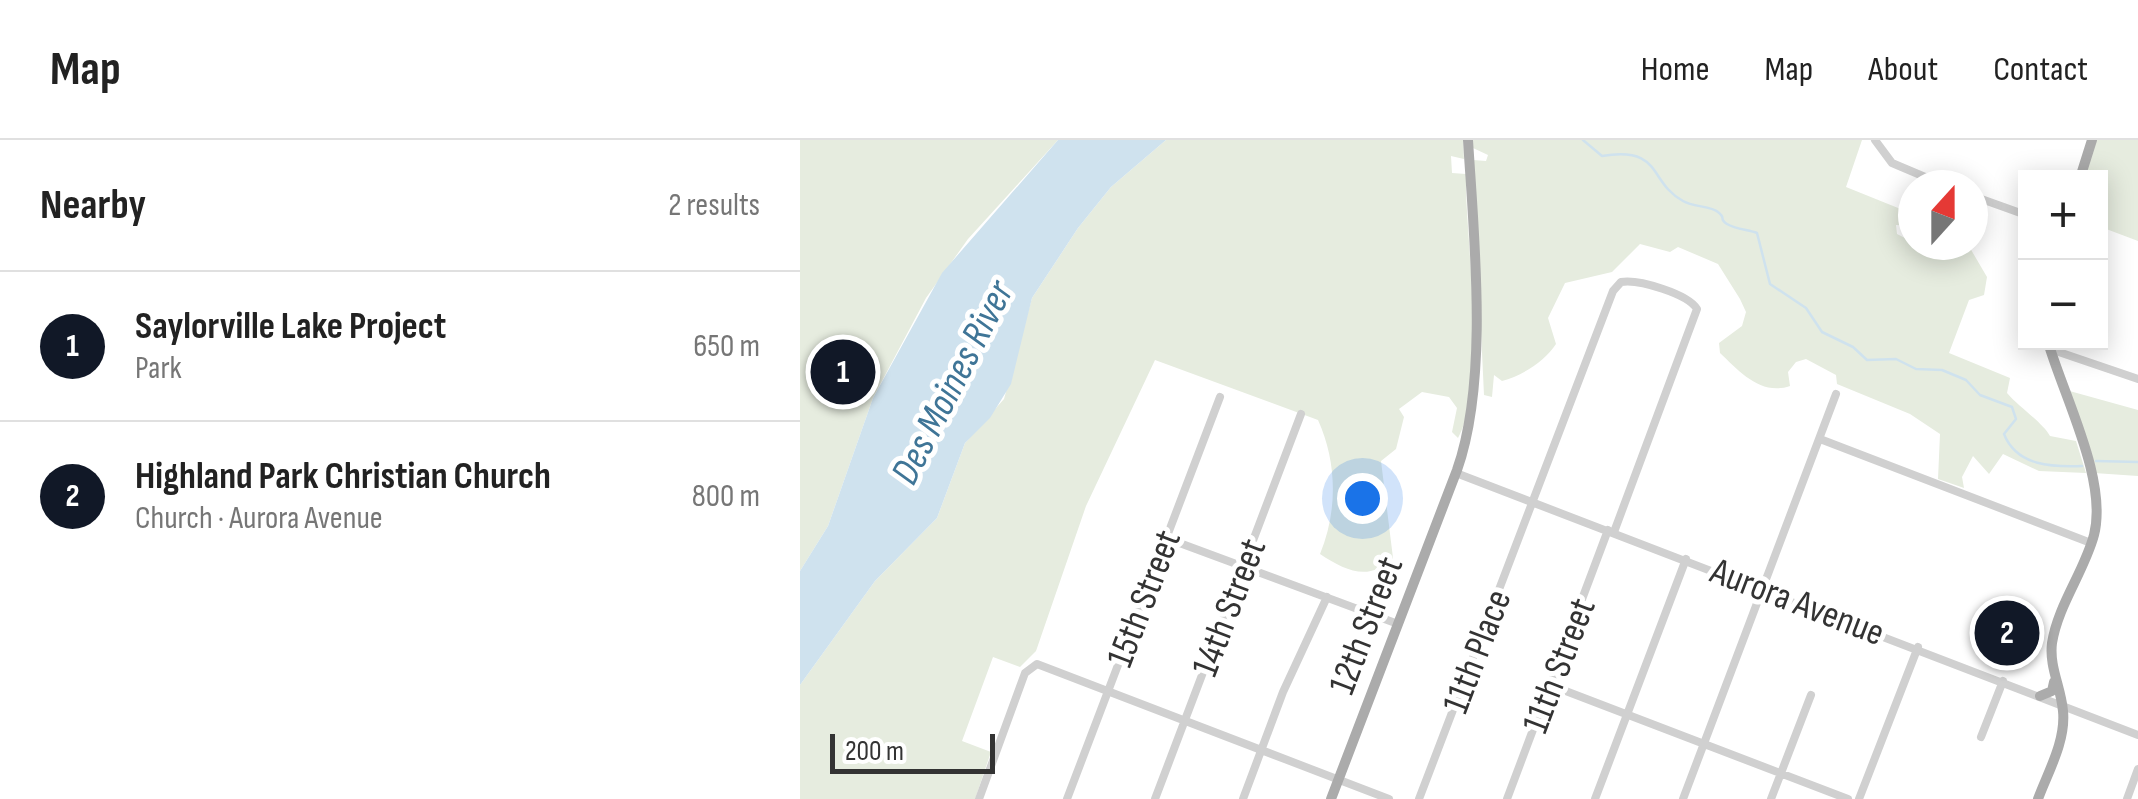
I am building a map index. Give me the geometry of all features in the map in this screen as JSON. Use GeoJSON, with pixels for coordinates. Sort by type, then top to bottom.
{"type":"FeatureCollection","features":[{"type":"Feature","properties":{"kind":"main road","name":"12th Street"},"geometry":{"type":"LineString","coordinates":[[1331,799],[1456,473],[1476,386],[1468,140]]}},
{"type":"Feature","properties":{"kind":"main road"},"geometry":{"type":"LineString","coordinates":[[2083,170],[2092,140]]}},
{"type":"Feature","properties":{"kind":"main road"},"geometry":{"type":"LineString","coordinates":[[2040,696],[2052,690],[2054,637],[2097,518],[2096,491],[2050,350]]}},
{"type":"Feature","properties":{"kind":"main road"},"geometry":{"type":"LineString","coordinates":[[2038,799],[2060,738],[2063,706],[2054,676]]}},
{"type":"Feature","properties":{"kind":"street"},"geometry":{"type":"LineString","coordinates":[[1876,144],[1903,170]]}},
{"type":"Feature","properties":{"kind":"street"},"geometry":{"type":"LineString","coordinates":[[1988,202],[2018,213]]}},
{"type":"Feature","properties":{"kind":"street","name":"11th Street"},"geometry":{"type":"LineString","coordinates":[[1507,799],[1697,313],[1690,301],[1634,281]]}},
{"type":"Feature","properties":{"kind":"street","name":"11th Place"},"geometry":{"type":"LineString","coordinates":[[1418,799],[1613,292],[1621,282],[1634,281]]}},
{"type":"Feature","properties":{"kind":"street"},"geometry":{"type":"LineString","coordinates":[[2059,350],[2138,380]]}},
{"type":"Feature","properties":{"kind":"street"},"geometry":{"type":"LineString","coordinates":[[1683,799],[1836,394]]}},
{"type":"Feature","properties":{"kind":"street","name":"15th Street"},"geometry":{"type":"LineString","coordinates":[[1066,799],[1220,396]]}},
{"type":"Feature","properties":{"kind":"street","name":"14th Street"},"geometry":{"type":"LineString","coordinates":[[1155,799],[1301,414]]}},
{"type":"Feature","properties":{"kind":"street"},"geometry":{"type":"LineString","coordinates":[[1820,439],[2091,543]]}},
{"type":"Feature","properties":{"kind":"street","name":"Aurora Avenue"},"geometry":{"type":"LineString","coordinates":[[1456,473],[1918,647],[2138,735]]}},
{"type":"Feature","properties":{"kind":"street"},"geometry":{"type":"LineString","coordinates":[[1166,538],[1398,624]]}},
{"type":"Feature","properties":{"kind":"street"},"geometry":{"type":"LineString","coordinates":[[1595,799],[1686,558]]}},
{"type":"Feature","properties":{"kind":"street"},"geometry":{"type":"LineString","coordinates":[[1243,799],[1327,597]]}},
{"type":"Feature","properties":{"kind":"street"},"geometry":{"type":"LineString","coordinates":[[1859,799],[1918,647]]}},
{"type":"Feature","properties":{"kind":"street"},"geometry":{"type":"LineString","coordinates":[[979,799],[1025,672],[1043,664],[1389,799]]}},
{"type":"Feature","properties":{"kind":"street"},"geometry":{"type":"LineString","coordinates":[[1981,737],[2003,681]]}},
{"type":"Feature","properties":{"kind":"street"},"geometry":{"type":"LineString","coordinates":[[1550,685],[1848,799]]}},
{"type":"Feature","properties":{"kind":"street"},"geometry":{"type":"LineString","coordinates":[[1772,799],[1811,695]]}},
{"type":"Feature","properties":{"kind":"street"},"geometry":{"type":"LineString","coordinates":[[2126,799],[2138,769]]}},
{"type":"Feature","properties":{"kind":"shaded area"},"geometry":{"type":"Polygon","coordinates":[[[800,140],[1058,140],[968,239],[926,298],[873,398],[828,526],[800,571],[800,140]]]}},
{"type":"Feature","properties":{"kind":"shaded area"},"geometry":{"type":"Polygon","coordinates":[[[1166,140],[1463,140],[1464,159],[1451,156],[1452,173],[1466,174],[1473,318],[1471,387],[1458,438],[1452,432],[1457,408],[1449,397],[1422,392],[1399,409],[1404,417],[1396,449],[1381,461],[1393,558],[1366,572],[1339,565],[1320,554],[1330,520],[1333,486],[1329,452],[1318,420],[1155,360],[1086,506],[1036,651],[1020,667],[993,657],[962,741],[991,752],[975,799],[800,799],[800,685],[875,581],[937,518],[965,443],[1004,399],[1032,298],[1078,228],[1111,187],[1166,140]]]}},
{"type":"Feature","properties":{"kind":"shaded area"},"geometry":{"type":"Polygon","coordinates":[[[1472,140],[1862,140],[1846,187],[1898,208],[1898,260],[1977,260],[1987,277],[1984,295],[1969,300],[1949,353],[2010,378],[2007,393],[2050,436],[2076,441],[2086,473],[2039,471],[2003,454],[1989,474],[1973,456],[1962,477],[1964,488],[1938,479],[1940,434],[1910,414],[1837,384],[1836,375],[1806,359],[1796,362],[1788,372],[1790,386],[1760,385],[1720,353],[1719,343],[1742,326],[1746,312],[1740,299],[1718,264],[1678,247],[1670,252],[1640,244],[1612,272],[1565,283],[1548,318],[1556,344],[1539,362],[1517,376],[1502,381],[1494,375],[1492,397],[1484,395],[1473,160],[1486,161],[1488,155],[1473,148],[1472,140]]]}},
{"type":"Feature","properties":{"kind":"shaded area"},"geometry":{"type":"Polygon","coordinates":[[[2095,140],[2138,140],[2138,241],[2108,230],[2108,170],[2086,170],[2095,140]]]}},
{"type":"Feature","properties":{"kind":"shaded area"},"geometry":{"type":"Polygon","coordinates":[[[2066,390],[2138,410],[2138,476],[2094,473],[2066,390]]]}},
{"type":"Feature","properties":{"kind":"water","name":"Des Moines River"},"geometry":{"type":"Polygon","coordinates":[[[1058,140],[1166,140],[1111,187],[1078,228],[1032,298],[1011,384],[990,418],[965,443],[937,518],[875,581],[800,685],[800,571],[828,526],[873,398],[942,273],[1058,140]]]}},
{"type":"Feature","properties":{"kind":"waterway"},"geometry":{"type":"LineString","coordinates":[[1583,140],[1602,156],[1622,154],[1645,161],[1683,201],[1715,210],[1727,224],[1757,233],[1770,284],[1806,308],[1822,332],[1853,347],[1867,360],[1896,359],[1916,369],[1942,370],[1966,380],[1980,395],[2012,407],[2016,419],[2004,434],[2018,453],[2037,463],[2082,466]]}},
{"type":"Feature","properties":{"kind":"waterway"},"geometry":{"type":"LineString","coordinates":[[2096,461],[2138,462]]}},
{"type":"Feature","properties":{"kind":"place","name":"Saylorville Lake Project"},"geometry":{"type":"Point","coordinates":[843,372]}},
{"type":"Feature","properties":{"kind":"place","name":"Highland Park Christian Church"},"geometry":{"type":"Point","coordinates":[2007,633]}}]}
